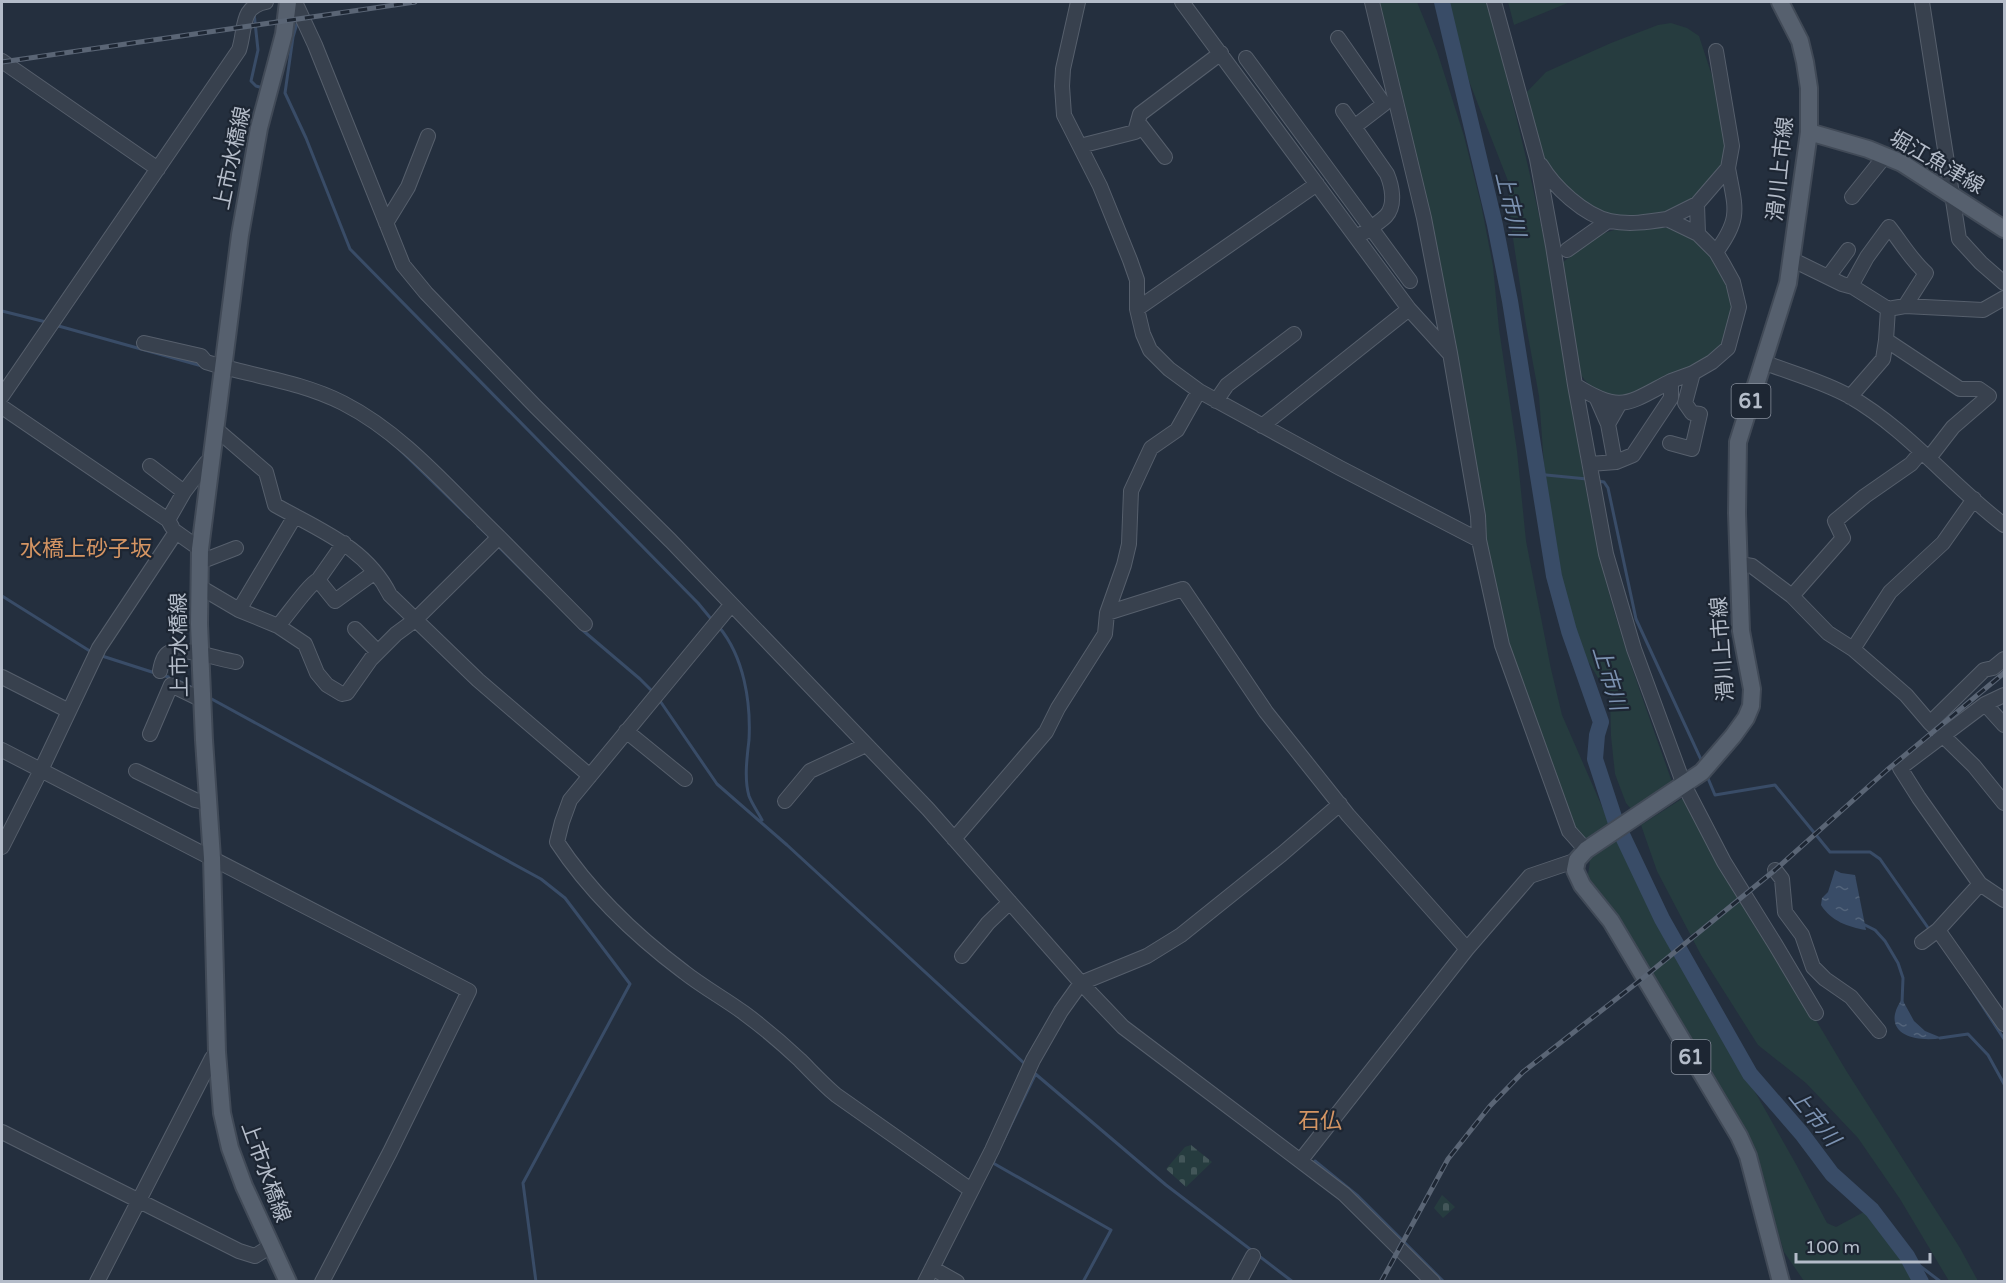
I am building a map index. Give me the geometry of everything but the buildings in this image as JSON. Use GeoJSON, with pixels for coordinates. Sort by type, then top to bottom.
{"type":"FeatureCollection","features":[{"type":"Feature","properties":{"kind":"main road","name":"上市水橋線"},"geometry":{"type":"LineString","coordinates":[[288,2],[284,33],[249,178],[200,556],[200,653],[212,858],[217,1052],[222,1113],[230,1148],[288,1281]]}},
{"type":"Feature","properties":{"kind":"main road","name":"滑川上市線"},"geometry":{"type":"LineString","coordinates":[[1582,855],[1684,785],[1714,760],[1746,718],[1751,706],[1752,689],[1741,631],[1737,513],[1738,442],[1788,284],[1809,132],[1809,88],[1805,62],[1795,31],[1780,2]]}},
{"type":"Feature","properties":{"kind":"main road","name":"堀江魚津線"},"geometry":{"type":"LineString","coordinates":[[1809,132],[1868,148],[1902,163],[2004,229]]}},
{"type":"Feature","properties":{"kind":"main road","name":"61"},"geometry":{"type":"LineString","coordinates":[[1582,855],[1575,870],[1582,885],[1611,921],[1748,1156],[1781,1281]]}},
{"type":"Feature","properties":{"kind":"street"},"geometry":{"type":"LineString","coordinates":[[2,396],[239,50],[246,15],[250,8],[258,3],[266,2]]}},
{"type":"Feature","properties":{"kind":"street"},"geometry":{"type":"LineString","coordinates":[[295,2],[315,45],[403,265],[426,293],[671,541],[866,745],[954,838],[1123,1028],[1344,1194],[1433,1281]]}},
{"type":"Feature","properties":{"kind":"street"},"geometry":{"type":"LineString","coordinates":[[1078,2],[1063,69],[1064,115],[1100,186],[1130,260],[1137,280],[1137,309],[1143,334],[1150,350],[1169,369],[1216,401],[1479,540]]}},
{"type":"Feature","properties":{"kind":"street"},"geometry":{"type":"LineString","coordinates":[[1182,2],[1409,309],[1450,353]]}},
{"type":"Feature","properties":{"kind":"street"},"geometry":{"type":"LineString","coordinates":[[1301,1160],[1467,949],[1530,876],[1582,855],[1569,831],[1502,645],[1479,540],[1478,516],[1424,218],[1372,2]]}},
{"type":"Feature","properties":{"kind":"street"},"geometry":{"type":"LineString","coordinates":[[1494,2],[1537,159],[1606,554],[1634,650],[1684,785],[1724,862],[1816,1013]]}},
{"type":"Feature","properties":{"kind":"street"},"geometry":{"type":"LineString","coordinates":[[1922,2],[1959,239],[2004,283]]}},
{"type":"Feature","properties":{"kind":"street"},"geometry":{"type":"LineString","coordinates":[[1338,38],[1384,104],[1354,127]]}},
{"type":"Feature","properties":{"kind":"street"},"geometry":{"type":"LineString","coordinates":[[1716,51],[1732,146],[1728,168],[1735,206],[1734,221],[1729,234],[1716,252]]}},
{"type":"Feature","properties":{"kind":"street"},"geometry":{"type":"LineString","coordinates":[[1080,146],[1135,132],[1140,114],[1221,53]]}},
{"type":"Feature","properties":{"kind":"street"},"geometry":{"type":"LineString","coordinates":[[1246,58],[1410,281]]}},
{"type":"Feature","properties":{"kind":"street"},"geometry":{"type":"LineString","coordinates":[[2,61],[158,169]]}},
{"type":"Feature","properties":{"kind":"street"},"geometry":{"type":"LineString","coordinates":[[1342,111],[1387,174],[1391,184],[1392,203],[1388,215],[1357,237]]}},
{"type":"Feature","properties":{"kind":"street"},"geometry":{"type":"LineString","coordinates":[[1138,122],[1165,157]]}},
{"type":"Feature","properties":{"kind":"street"},"geometry":{"type":"LineString","coordinates":[[386,223],[408,187],[428,136]]}},
{"type":"Feature","properties":{"kind":"street"},"geometry":{"type":"LineString","coordinates":[[1851,197],[1885,156]]}},
{"type":"Feature","properties":{"kind":"street"},"geometry":{"type":"LineString","coordinates":[[1537,159],[1548,177],[1564,194],[1589,212],[1608,221],[1636,223],[1667,219],[1697,204],[1728,168]]}},
{"type":"Feature","properties":{"kind":"street"},"geometry":{"type":"LineString","coordinates":[[1137,309],[1317,184]]}},
{"type":"Feature","properties":{"kind":"street"},"geometry":{"type":"LineString","coordinates":[[1697,204],[1698,234]]}},
{"type":"Feature","properties":{"kind":"street"},"geometry":{"type":"LineString","coordinates":[[1575,385],[1597,399],[1614,404],[1633,401],[1671,381],[1693,373],[1712,362],[1728,348],[1739,307],[1733,282],[1716,252],[1698,234],[1667,219]]}},
{"type":"Feature","properties":{"kind":"street"},"geometry":{"type":"LineString","coordinates":[[1567,250],[1608,221]]}},
{"type":"Feature","properties":{"kind":"street"},"geometry":{"type":"LineString","coordinates":[[1851,286],[1867,257],[1889,227],[1911,254],[1917,266],[1926,273],[1905,306]]}},
{"type":"Feature","properties":{"kind":"street"},"geometry":{"type":"LineString","coordinates":[[1828,278],[1848,250]]}},
{"type":"Feature","properties":{"kind":"street"},"geometry":{"type":"LineString","coordinates":[[1792,260],[1828,278],[1851,286],[1888,309],[1905,306],[1983,310],[2004,298]]}},
{"type":"Feature","properties":{"kind":"street"},"geometry":{"type":"LineString","coordinates":[[1262,426],[1409,309]]}},
{"type":"Feature","properties":{"kind":"street"},"geometry":{"type":"LineString","coordinates":[[1850,397],[1883,359],[1888,309]]}},
{"type":"Feature","properties":{"kind":"street"},"geometry":{"type":"LineString","coordinates":[[1216,401],[1227,385],[1294,334]]}},
{"type":"Feature","properties":{"kind":"street"},"geometry":{"type":"LineString","coordinates":[[1792,596],[1843,538],[1835,521],[1865,496],[1925,455],[1989,396],[1979,389],[1960,389],[1886,340]]}},
{"type":"Feature","properties":{"kind":"street"},"geometry":{"type":"LineString","coordinates":[[144,343],[201,356],[206,362],[300,386],[341,402],[364,416],[400,441],[585,624]]}},
{"type":"Feature","properties":{"kind":"street"},"geometry":{"type":"LineString","coordinates":[[1763,362],[1850,397],[1887,423],[2004,525]]}},
{"type":"Feature","properties":{"kind":"street"},"geometry":{"type":"LineString","coordinates":[[1670,443],[1692,449],[1700,414],[1692,413],[1685,404],[1693,373]]}},
{"type":"Feature","properties":{"kind":"street"},"geometry":{"type":"LineString","coordinates":[[1590,464],[1615,462],[1633,455],[1671,398],[1671,381]]}},
{"type":"Feature","properties":{"kind":"street"},"geometry":{"type":"LineString","coordinates":[[954,838],[1046,732],[1058,708],[1105,633],[1107,614],[1129,544],[1131,491],[1151,448],[1177,430],[1199,391]]}},
{"type":"Feature","properties":{"kind":"street"},"geometry":{"type":"LineString","coordinates":[[1597,399],[1608,424],[1615,462]]}},
{"type":"Feature","properties":{"kind":"street"},"geometry":{"type":"LineString","coordinates":[[1608,424],[1620,403]]}},
{"type":"Feature","properties":{"kind":"street"},"geometry":{"type":"LineString","coordinates":[[2,407],[168,520],[176,532],[200,556],[236,548]]}},
{"type":"Feature","properties":{"kind":"street"},"geometry":{"type":"LineString","coordinates":[[216,429],[266,472],[275,505],[344,543],[375,572],[390,595],[478,680],[590,776]]}},
{"type":"Feature","properties":{"kind":"street"},"geometry":{"type":"LineString","coordinates":[[168,520],[184,492],[206,463],[212,460]]}},
{"type":"Feature","properties":{"kind":"street"},"geometry":{"type":"LineString","coordinates":[[150,466],[184,492]]}},
{"type":"Feature","properties":{"kind":"street"},"geometry":{"type":"LineString","coordinates":[[1853,650],[1890,592],[1942,543],[1974,499]]}},
{"type":"Feature","properties":{"kind":"street"},"geometry":{"type":"LineString","coordinates":[[239,610],[295,516]]}},
{"type":"Feature","properties":{"kind":"street"},"geometry":{"type":"LineString","coordinates":[[2,847],[99,648],[176,532]]}},
{"type":"Feature","properties":{"kind":"street"},"geometry":{"type":"LineString","coordinates":[[200,587],[239,610],[260,617],[305,644],[317,673],[327,685],[342,694],[347,693],[371,659],[396,634],[415,620],[499,537]]}},
{"type":"Feature","properties":{"kind":"street"},"geometry":{"type":"LineString","coordinates":[[278,627],[312,583],[318,580],[344,543]]}},
{"type":"Feature","properties":{"kind":"street"},"geometry":{"type":"LineString","coordinates":[[1740,564],[1752,566],[1792,596],[1828,633],[1853,650],[1906,695],[1930,723],[1974,766],[2004,803]]}},
{"type":"Feature","properties":{"kind":"street"},"geometry":{"type":"LineString","coordinates":[[318,580],[335,601],[375,572]]}},
{"type":"Feature","properties":{"kind":"street"},"geometry":{"type":"LineString","coordinates":[[1107,614],[1184,589],[1266,711],[1340,804],[1467,949]]}},
{"type":"Feature","properties":{"kind":"street"},"geometry":{"type":"LineString","coordinates":[[731,605],[570,800],[561,822],[557,842],[574,867],[621,917],[684,972],[745,1013],[800,1060],[821,1083],[836,1095],[971,1190]]}},
{"type":"Feature","properties":{"kind":"street"},"geometry":{"type":"LineString","coordinates":[[355,628],[378,652]]}},
{"type":"Feature","properties":{"kind":"street"},"geometry":{"type":"LineString","coordinates":[[160,671],[164,658],[169,653],[200,653],[219,660],[236,662]]}},
{"type":"Feature","properties":{"kind":"street"},"geometry":{"type":"LineString","coordinates":[[1930,723],[1984,670],[1993,668],[2004,659]]}},
{"type":"Feature","properties":{"kind":"street"},"geometry":{"type":"LineString","coordinates":[[2,677],[69,711]]}},
{"type":"Feature","properties":{"kind":"street"},"geometry":{"type":"LineString","coordinates":[[150,734],[171,685],[202,700]]}},
{"type":"Feature","properties":{"kind":"street"},"geometry":{"type":"LineString","coordinates":[[2004,695],[1984,704],[1900,768],[1980,884],[2004,900]]}},
{"type":"Feature","properties":{"kind":"street"},"geometry":{"type":"LineString","coordinates":[[1984,704],[2004,725]]}},
{"type":"Feature","properties":{"kind":"street"},"geometry":{"type":"LineString","coordinates":[[626,731],[685,779]]}},
{"type":"Feature","properties":{"kind":"street"},"geometry":{"type":"LineString","coordinates":[[785,801],[810,771],[866,745]]}},
{"type":"Feature","properties":{"kind":"street"},"geometry":{"type":"LineString","coordinates":[[2,750],[470,991],[390,1152],[322,1281]]}},
{"type":"Feature","properties":{"kind":"street"},"geometry":{"type":"LineString","coordinates":[[135,771],[195,800],[208,803]]}},
{"type":"Feature","properties":{"kind":"street"},"geometry":{"type":"LineString","coordinates":[[925,1281],[992,1150],[1033,1060],[1061,1011],[1081,983],[1148,956],[1181,935],[1340,804]]}},
{"type":"Feature","properties":{"kind":"street"},"geometry":{"type":"LineString","coordinates":[[1775,870],[1782,879],[1785,912],[1802,935],[1814,967],[1825,979],[1851,997],[1879,1031]]}},
{"type":"Feature","properties":{"kind":"street"},"geometry":{"type":"LineString","coordinates":[[1922,942],[1938,930],[1980,884]]}},
{"type":"Feature","properties":{"kind":"street"},"geometry":{"type":"LineString","coordinates":[[962,956],[988,923],[1010,902]]}},
{"type":"Feature","properties":{"kind":"street"},"geometry":{"type":"LineString","coordinates":[[1938,930],[2004,1024]]}},
{"type":"Feature","properties":{"kind":"street"},"geometry":{"type":"LineString","coordinates":[[97,1281],[217,1052]]}},
{"type":"Feature","properties":{"kind":"street"},"geometry":{"type":"LineString","coordinates":[[2,1132],[239,1251],[255,1256],[271,1246]]}},
{"type":"Feature","properties":{"kind":"street"},"geometry":{"type":"LineString","coordinates":[[1239,1281],[1253,1256]]}},
{"type":"Feature","properties":{"kind":"street"},"geometry":{"type":"LineString","coordinates":[[932,1268],[957,1281]]}},
{"type":"Feature","properties":{"kind":"green space"},"geometry":{"type":"Polygon","coordinates":[[[1378,2],[1417,2],[1437,51],[1464,136],[1493,266],[1526,541],[1562,715],[1610,825],[1827,1223],[1836,1227],[1875,1206],[1927,1281],[1804,1281],[1784,1252],[1759,1170],[1628,934],[1587,878],[1590,861],[1588,848],[1570,823],[1514,665],[1491,569],[1406,110],[1378,2]]]}},
{"type":"Feature","properties":{"kind":"green space"},"geometry":{"type":"Polygon","coordinates":[[[1446,2],[1488,2],[1544,241],[1587,494],[1602,566],[1625,648],[1672,782],[1631,809],[1626,803],[1615,774],[1610,698],[1561,621],[1553,533],[1546,493],[1539,396],[1511,225],[1508,181],[1469,81],[1446,2]]]}},
{"type":"Feature","properties":{"kind":"green space"},"geometry":{"type":"Polygon","coordinates":[[[1508,2],[1570,2],[1514,25],[1508,2]]]}},
{"type":"Feature","properties":{"kind":"green space"},"geometry":{"type":"Polygon","coordinates":[[[1671,23],[1687,28],[1699,36],[1716,88],[1726,137],[1727,158],[1720,173],[1693,202],[1667,215],[1613,218],[1584,204],[1557,182],[1540,155],[1522,97],[1546,72],[1611,43],[1658,25],[1671,23]]]}},
{"type":"Feature","properties":{"kind":"green space"},"geometry":{"type":"Polygon","coordinates":[[[1670,228],[1699,241],[1719,263],[1734,306],[1722,350],[1698,365],[1621,400],[1594,388],[1581,375],[1562,263],[1595,236],[1614,230],[1670,228]]]}},
{"type":"Feature","properties":{"kind":"green space"},"geometry":{"type":"Polygon","coordinates":[[[1683,798],[1847,1072],[1960,1248],[1978,1281],[1949,1281],[1900,1199],[1858,1138],[1806,1083],[1758,1045],[1701,955],[1657,871],[1641,825],[1683,798]]]}},
{"type":"Feature","properties":{"kind":"green space"},"geometry":{"type":"Polygon","coordinates":[[[1191,1145],[1212,1162],[1186,1187],[1166,1169],[1185,1147],[1191,1145]]]}},
{"type":"Feature","properties":{"kind":"green space"},"geometry":{"type":"Polygon","coordinates":[[[1442,1195],[1455,1207],[1443,1218],[1434,1208],[1442,1195]]]}},
{"type":"Feature","properties":{"kind":"water"},"geometry":{"type":"Polygon","coordinates":[[[1835,870],[1855,875],[1866,930],[1840,922],[1825,911],[1821,905],[1835,870]]]}},
{"type":"Feature","properties":{"kind":"water"},"geometry":{"type":"Polygon","coordinates":[[[1902,999],[1914,1021],[1925,1031],[1942,1038],[1911,1037],[1897,1028],[1896,1011],[1902,999]]]}},
{"type":"Feature","properties":{"kind":"waterway","name":"上市川"},"geometry":{"type":"LineString","coordinates":[[1442,2],[1495,225],[1510,301],[1554,576],[1569,631],[1601,722],[1597,735],[1595,759],[1615,820],[1662,919],[1750,1074],[1802,1134],[1832,1174],[1872,1210],[1907,1256],[1921,1282]]}},
{"type":"Feature","properties":{"kind":"waterway"},"geometry":{"type":"LineString","coordinates":[[254,13],[258,50],[251,81],[263,88]]}},
{"type":"Feature","properties":{"kind":"waterway"},"geometry":{"type":"LineString","coordinates":[[298,20],[293,37],[285,93],[306,138],[350,249],[698,603],[712,620]]}},
{"type":"Feature","properties":{"kind":"waterway"},"geometry":{"type":"LineString","coordinates":[[2,311],[46,322]]}},
{"type":"Feature","properties":{"kind":"waterway"},"geometry":{"type":"LineString","coordinates":[[55,325],[202,366]]}},
{"type":"Feature","properties":{"kind":"waterway"},"geometry":{"type":"LineString","coordinates":[[399,449],[469,517]]}},
{"type":"Feature","properties":{"kind":"waterway"},"geometry":{"type":"LineString","coordinates":[[1536,474],[1587,479]]}},
{"type":"Feature","properties":{"kind":"waterway"},"geometry":{"type":"LineString","coordinates":[[1597,481],[1604,482],[1608,488],[1636,619],[1703,764]]}},
{"type":"Feature","properties":{"kind":"waterway"},"geometry":{"type":"LineString","coordinates":[[478,526],[491,538]]}},
{"type":"Feature","properties":{"kind":"waterway"},"geometry":{"type":"LineString","coordinates":[[497,545],[541,589]]}},
{"type":"Feature","properties":{"kind":"waterway"},"geometry":{"type":"LineString","coordinates":[[2,596],[93,653]]}},
{"type":"Feature","properties":{"kind":"waterway"},"geometry":{"type":"LineString","coordinates":[[719,627],[735,652],[744,680],[749,711],[747,789],[762,820]]}},
{"type":"Feature","properties":{"kind":"waterway"},"geometry":{"type":"LineString","coordinates":[[580,628],[654,693]]}},
{"type":"Feature","properties":{"kind":"waterway"},"geometry":{"type":"LineString","coordinates":[[99,655],[155,673]]}},
{"type":"Feature","properties":{"kind":"waterway"},"geometry":{"type":"LineString","coordinates":[[162,675],[197,690]]}},
{"type":"Feature","properties":{"kind":"waterway"},"geometry":{"type":"LineString","coordinates":[[208,697],[541,879],[565,898],[630,984],[523,1183],[536,1282]]}},
{"type":"Feature","properties":{"kind":"waterway"},"geometry":{"type":"LineString","coordinates":[[658,698],[717,784],[787,845],[1025,1064]]}},
{"type":"Feature","properties":{"kind":"waterway"},"geometry":{"type":"LineString","coordinates":[[1707,776],[1715,795],[1775,785],[1830,852],[1870,852],[1880,859],[1931,932]]}},
{"type":"Feature","properties":{"kind":"waterway"},"geometry":{"type":"LineString","coordinates":[[1863,924],[1875,930],[1885,941],[1898,963],[1903,978],[1902,1003]]}},
{"type":"Feature","properties":{"kind":"waterway"},"geometry":{"type":"LineString","coordinates":[[1974,993],[2004,1039]]}},
{"type":"Feature","properties":{"kind":"waterway"},"geometry":{"type":"LineString","coordinates":[[1940,1038],[1968,1034],[1988,1055],[2004,1084]]}},
{"type":"Feature","properties":{"kind":"waterway"},"geometry":{"type":"LineString","coordinates":[[1032,1071],[1166,1185],[1293,1282]]}},
{"type":"Feature","properties":{"kind":"waterway"},"geometry":{"type":"LineString","coordinates":[[1003,1141],[1035,1075]]}},
{"type":"Feature","properties":{"kind":"waterway"},"geometry":{"type":"LineString","coordinates":[[994,1161],[993,1163],[1111,1230],[1083,1282]]}},
{"type":"Feature","properties":{"kind":"waterway"},"geometry":{"type":"LineString","coordinates":[[1315,1161],[1358,1196],[1444,1282]]}},
{"type":"Feature","properties":{"kind":"waterway"},"geometry":{"type":"LineString","coordinates":[[1907,1256],[1941,1282]]}},
{"type":"Feature","properties":{"kind":"railway"},"geometry":{"type":"LineString","coordinates":[[2,62],[415,2]]}},
{"type":"Feature","properties":{"kind":"railway"},"geometry":{"type":"LineString","coordinates":[[1381,1282],[1448,1159],[1490,1106],[1523,1072],[1775,870],[1887,770],[2004,673]]}},
{"type":"Feature","properties":{"kind":"district","name":"水橋上砂子坂"},"geometry":{"type":"Point","coordinates":[86,548]}},
{"type":"Feature","properties":{"kind":"district","name":"石仏"},"geometry":{"type":"Point","coordinates":[1320,1120]}}]}
